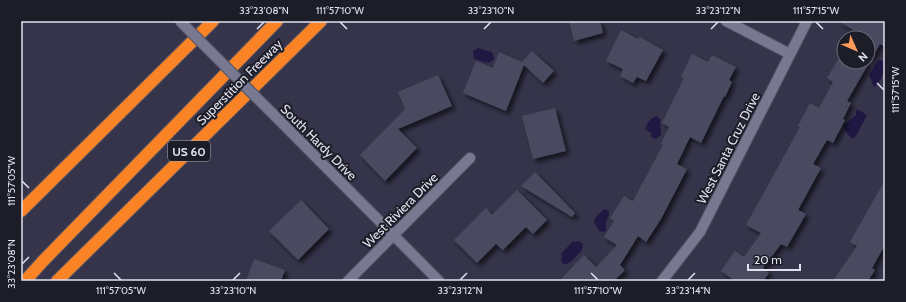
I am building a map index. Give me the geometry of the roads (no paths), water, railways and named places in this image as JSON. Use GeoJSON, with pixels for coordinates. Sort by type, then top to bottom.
{"type":"FeatureCollection","features":[{"type":"Feature","properties":{"kind":"highway"},"geometry":{"type":"LineString","coordinates":[[21,211],[213,21]]}},
{"type":"Feature","properties":{"kind":"highway"},"geometry":{"type":"LineString","coordinates":[[25,281],[48,255],[277,21]]}},
{"type":"Feature","properties":{"kind":"highway","name":"Superstition Freeway"},"geometry":{"type":"LineString","coordinates":[[57,281],[321,21]]}},
{"type":"Feature","properties":{"kind":"street","name":"South Hardy Drive"},"geometry":{"type":"LineString","coordinates":[[180,21],[438,281]]}},
{"type":"Feature","properties":{"kind":"street"},"geometry":{"type":"LineString","coordinates":[[726,21],[790,54]]}},
{"type":"Feature","properties":{"kind":"street","name":"West Santa Cruz Drive"},"geometry":{"type":"LineString","coordinates":[[662,281],[700,232],[807,21]]}},
{"type":"Feature","properties":{"kind":"street","name":"West Riviera Drive"},"geometry":{"type":"LineString","coordinates":[[348,281],[470,158]]}}]}
